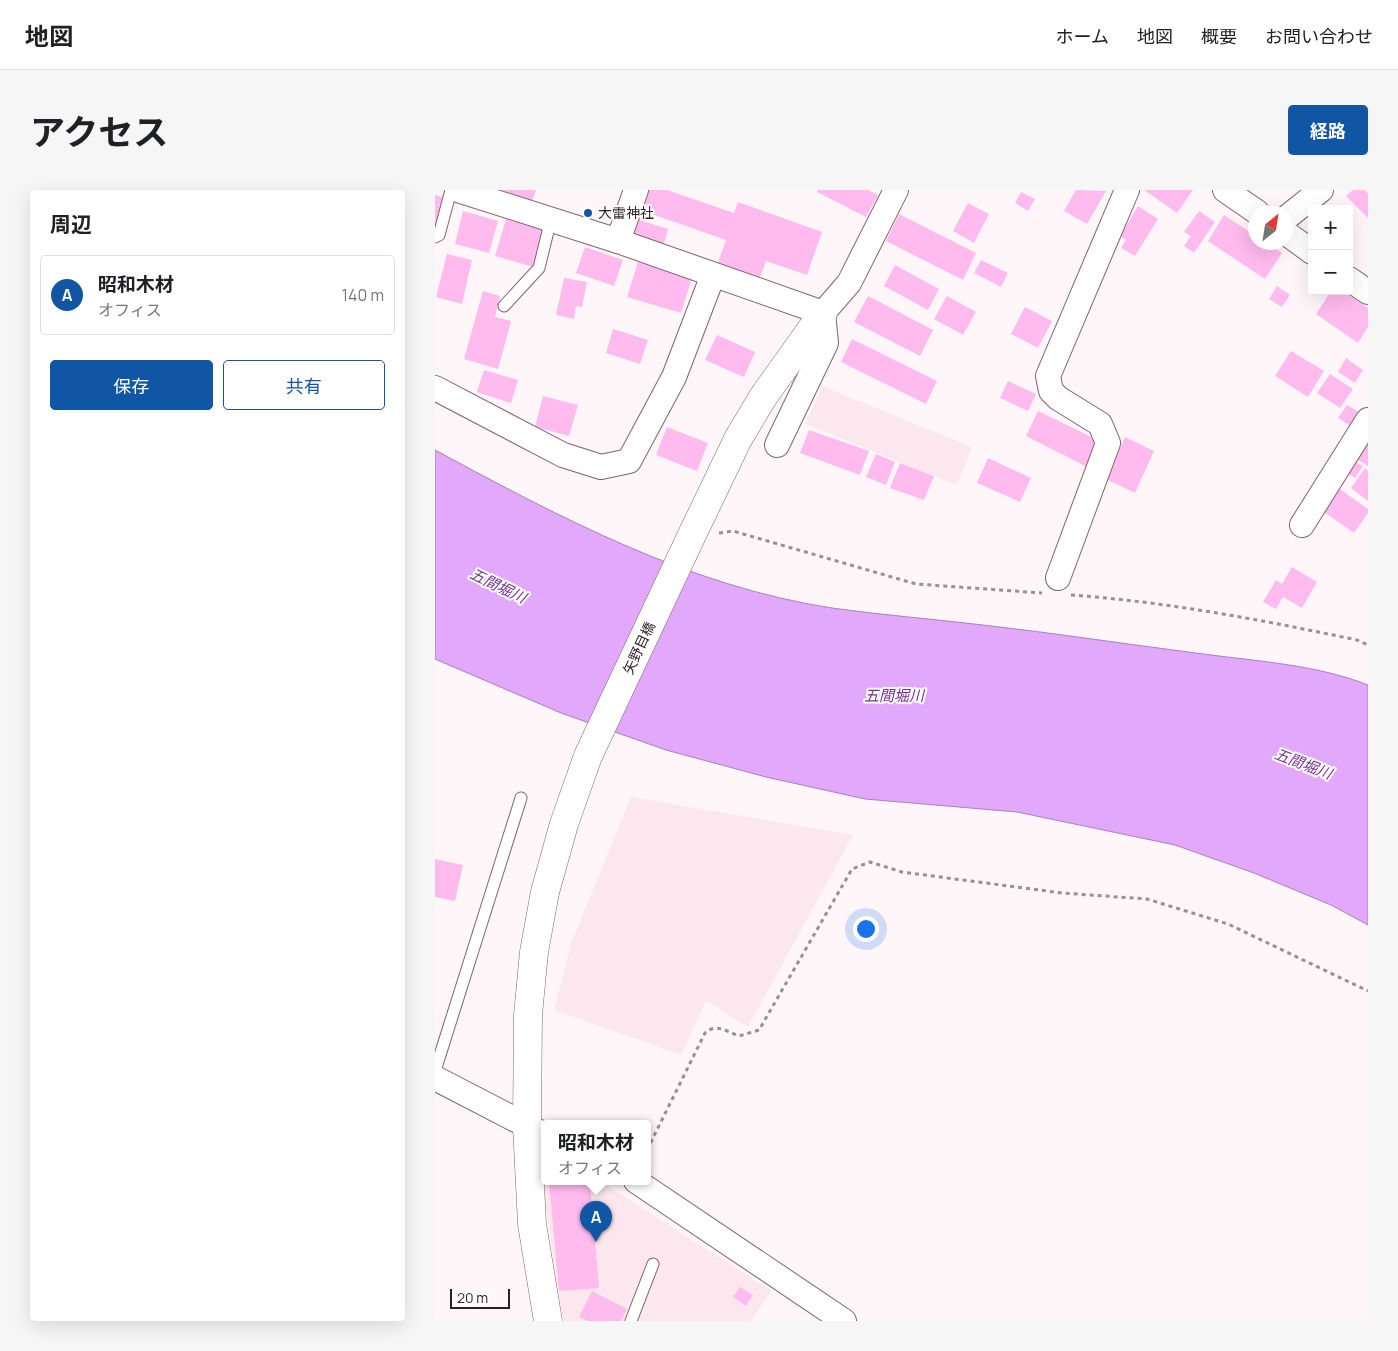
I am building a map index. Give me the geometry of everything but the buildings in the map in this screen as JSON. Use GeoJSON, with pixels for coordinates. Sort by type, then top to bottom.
{"type":"FeatureCollection","features":[{"type":"Feature","properties":{"kind":"street"},"geometry":{"type":"LineString","coordinates":[[460,190],[619,241],[713,276],[823,313]]}},
{"type":"Feature","properties":{"kind":"street"},"geometry":{"type":"LineString","coordinates":[[619,241],[635,190]]}},
{"type":"Feature","properties":{"kind":"street"},"geometry":{"type":"LineString","coordinates":[[777,445],[826,343],[823,313],[849,283],[896,190]]}},
{"type":"Feature","properties":{"kind":"street"},"geometry":{"type":"LineString","coordinates":[[1058,589],[1108,442],[1101,424],[1058,398],[1051,391],[1048,376],[1127,190]]}},
{"type":"Feature","properties":{"kind":"street"},"geometry":{"type":"LineString","coordinates":[[1225,190],[1248,206]]}},
{"type":"Feature","properties":{"kind":"street"},"geometry":{"type":"LineString","coordinates":[[1293,212],[1321,190]]}},
{"type":"Feature","properties":{"kind":"street"},"geometry":{"type":"LineString","coordinates":[[1293,239],[1309,250]]}},
{"type":"Feature","properties":{"kind":"street"},"geometry":{"type":"LineString","coordinates":[[435,388],[563,455],[601,467],[629,461],[674,377],[713,276]]}},
{"type":"Feature","properties":{"kind":"street"},"geometry":{"type":"LineString","coordinates":[[1353,282],[1368,292]]}},
{"type":"Feature","properties":{"kind":"street","name":"矢野目橋"},"geometry":{"type":"LineString","coordinates":[[548,1321],[531,1224],[536,1130],[528,1015],[534,952],[545,892],[564,824],[588,756],[690,539],[758,406],[823,313]]}},
{"type":"Feature","properties":{"kind":"street"},"geometry":{"type":"LineString","coordinates":[[1302,525],[1368,420]]}},
{"type":"Feature","properties":{"kind":"street"},"geometry":{"type":"LineString","coordinates":[[435,1078],[536,1130]]}},
{"type":"Feature","properties":{"kind":"street"},"geometry":{"type":"LineString","coordinates":[[642,1185],[844,1321]]}},
{"type":"Feature","properties":{"kind":"lane"},"geometry":{"type":"LineString","coordinates":[[435,237],[439,235],[460,190]]}},
{"type":"Feature","properties":{"kind":"lane"},"geometry":{"type":"LineString","coordinates":[[505,306],[539,268],[551,219]]}},
{"type":"Feature","properties":{"kind":"lane"},"geometry":{"type":"LineString","coordinates":[[435,1072],[521,798]]}},
{"type":"Feature","properties":{"kind":"lane"},"geometry":{"type":"LineString","coordinates":[[631,1321],[653,1264]]}},
{"type":"Feature","properties":{"kind":"path"},"geometry":{"type":"LineString","coordinates":[[690,539],[733,531],[916,584],[1058,589],[1250,618],[1357,640],[1368,645]]}},
{"type":"Feature","properties":{"kind":"path"},"geometry":{"type":"LineString","coordinates":[[651,1142],[705,1033],[710,1028],[718,1027],[739,1036],[759,1030],[852,869],[861,863],[869,862],[902,872],[1062,893],[1147,899],[1228,924],[1368,991]]}},
{"type":"Feature","properties":{"kind":"shaded area"},"geometry":{"type":"Polygon","coordinates":[[[822,386],[972,447],[957,485],[806,424],[822,386]]]}},
{"type":"Feature","properties":{"kind":"shaded area"},"geometry":{"type":"Polygon","coordinates":[[[631,797],[853,835],[748,1027],[706,1001],[681,1055],[554,1010],[572,941],[631,797]]]}},
{"type":"Feature","properties":{"kind":"shaded area"},"geometry":{"type":"Polygon","coordinates":[[[543,1185],[606,1185],[772,1291],[751,1321],[564,1321],[543,1185]]]}},
{"type":"Feature","properties":{"kind":"water","name":"五間堀川"},"geometry":{"type":"Polygon","coordinates":[[[435,450],[578,524],[627,546],[727,584],[779,598],[832,608],[1010,628],[1283,664],[1327,672],[1368,685],[1368,925],[1331,905],[1254,873],[1175,845],[1017,812],[865,799],[766,777],[666,750],[561,713],[435,659],[435,450]]]}},
{"type":"Feature","properties":{"kind":"place","name":"大雷神社"},"geometry":{"type":"Point","coordinates":[588,213]}},
{"type":"Feature","properties":{"kind":"place","name":"昭和木材"},"geometry":{"type":"Point","coordinates":[596,1242]}}]}
